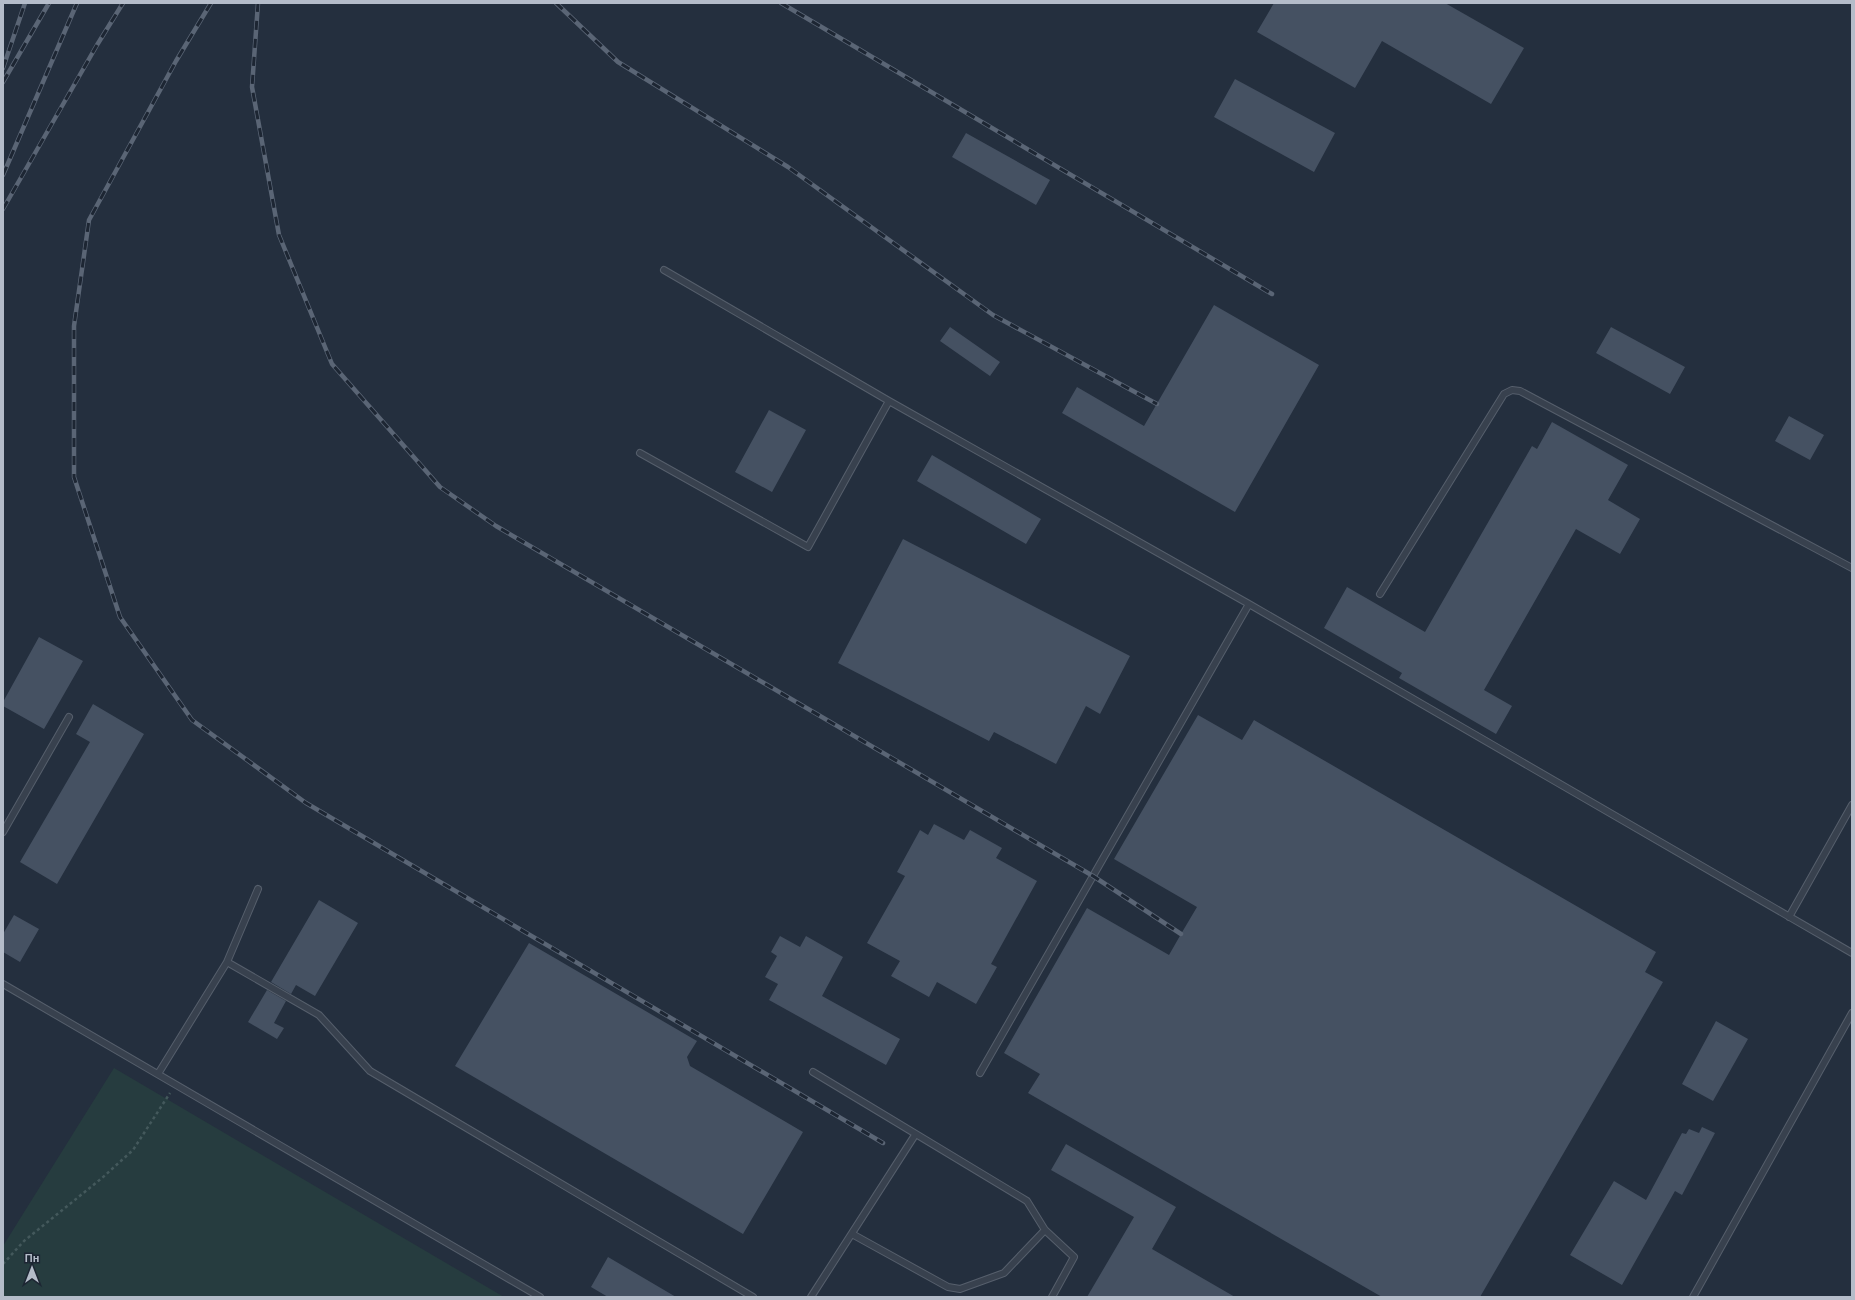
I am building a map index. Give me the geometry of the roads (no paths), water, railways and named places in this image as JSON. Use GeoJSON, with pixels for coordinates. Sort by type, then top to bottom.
{"type":"FeatureCollection","features":[{"type":"Feature","properties":{"kind":"lane"},"geometry":{"type":"LineString","coordinates":[[664,270],[889,401],[1249,604],[1852,953]]}},
{"type":"Feature","properties":{"kind":"lane"},"geometry":{"type":"LineString","coordinates":[[1380,594],[1504,394],[1512,390],[1520,391],[1852,568]]}},
{"type":"Feature","properties":{"kind":"lane"},"geometry":{"type":"LineString","coordinates":[[640,453],[808,546],[889,401]]}},
{"type":"Feature","properties":{"kind":"lane"},"geometry":{"type":"LineString","coordinates":[[980,1073],[1249,604]]}},
{"type":"Feature","properties":{"kind":"lane"},"geometry":{"type":"LineString","coordinates":[[3,832],[70,717]]}},
{"type":"Feature","properties":{"kind":"lane"},"geometry":{"type":"LineString","coordinates":[[1789,917],[1852,804]]}},
{"type":"Feature","properties":{"kind":"lane"},"geometry":{"type":"LineString","coordinates":[[158,1074],[227,962],[258,889]]}},
{"type":"Feature","properties":{"kind":"lane"},"geometry":{"type":"LineString","coordinates":[[227,962],[319,1015],[370,1072],[753,1297]]}},
{"type":"Feature","properties":{"kind":"lane"},"geometry":{"type":"LineString","coordinates":[[3,984],[540,1297]]}},
{"type":"Feature","properties":{"kind":"lane"},"geometry":{"type":"LineString","coordinates":[[1694,1297],[1852,1013]]}},
{"type":"Feature","properties":{"kind":"lane"},"geometry":{"type":"LineString","coordinates":[[813,1072],[1027,1202],[1045,1230],[1074,1257],[1052,1297]]}},
{"type":"Feature","properties":{"kind":"lane"},"geometry":{"type":"LineString","coordinates":[[811,1297],[915,1135]]}},
{"type":"Feature","properties":{"kind":"lane"},"geometry":{"type":"LineString","coordinates":[[852,1234],[948,1286],[960,1289],[1004,1273],[1045,1230]]}},
{"type":"Feature","properties":{"kind":"railway"},"geometry":{"type":"LineString","coordinates":[[3,68],[25,3]]}},
{"type":"Feature","properties":{"kind":"railway"},"geometry":{"type":"LineString","coordinates":[[3,82],[49,3]]}},
{"type":"Feature","properties":{"kind":"railway"},"geometry":{"type":"LineString","coordinates":[[3,175],[77,3]]}},
{"type":"Feature","properties":{"kind":"railway"},"geometry":{"type":"LineString","coordinates":[[3,209],[97,45],[123,3]]}},
{"type":"Feature","properties":{"kind":"railway"},"geometry":{"type":"LineString","coordinates":[[211,3],[176,61],[89,220],[74,326],[74,477],[120,617],[192,720],[306,803],[883,1143]]}},
{"type":"Feature","properties":{"kind":"railway"},"geometry":{"type":"LineString","coordinates":[[258,3],[252,87],[279,235],[332,364],[440,487],[496,526],[1093,876],[1181,934]]}},
{"type":"Feature","properties":{"kind":"railway"},"geometry":{"type":"LineString","coordinates":[[556,3],[618,62],[788,167],[993,315],[1157,404]]}},
{"type":"Feature","properties":{"kind":"railway"},"geometry":{"type":"LineString","coordinates":[[781,3],[1272,294]]}}]}
